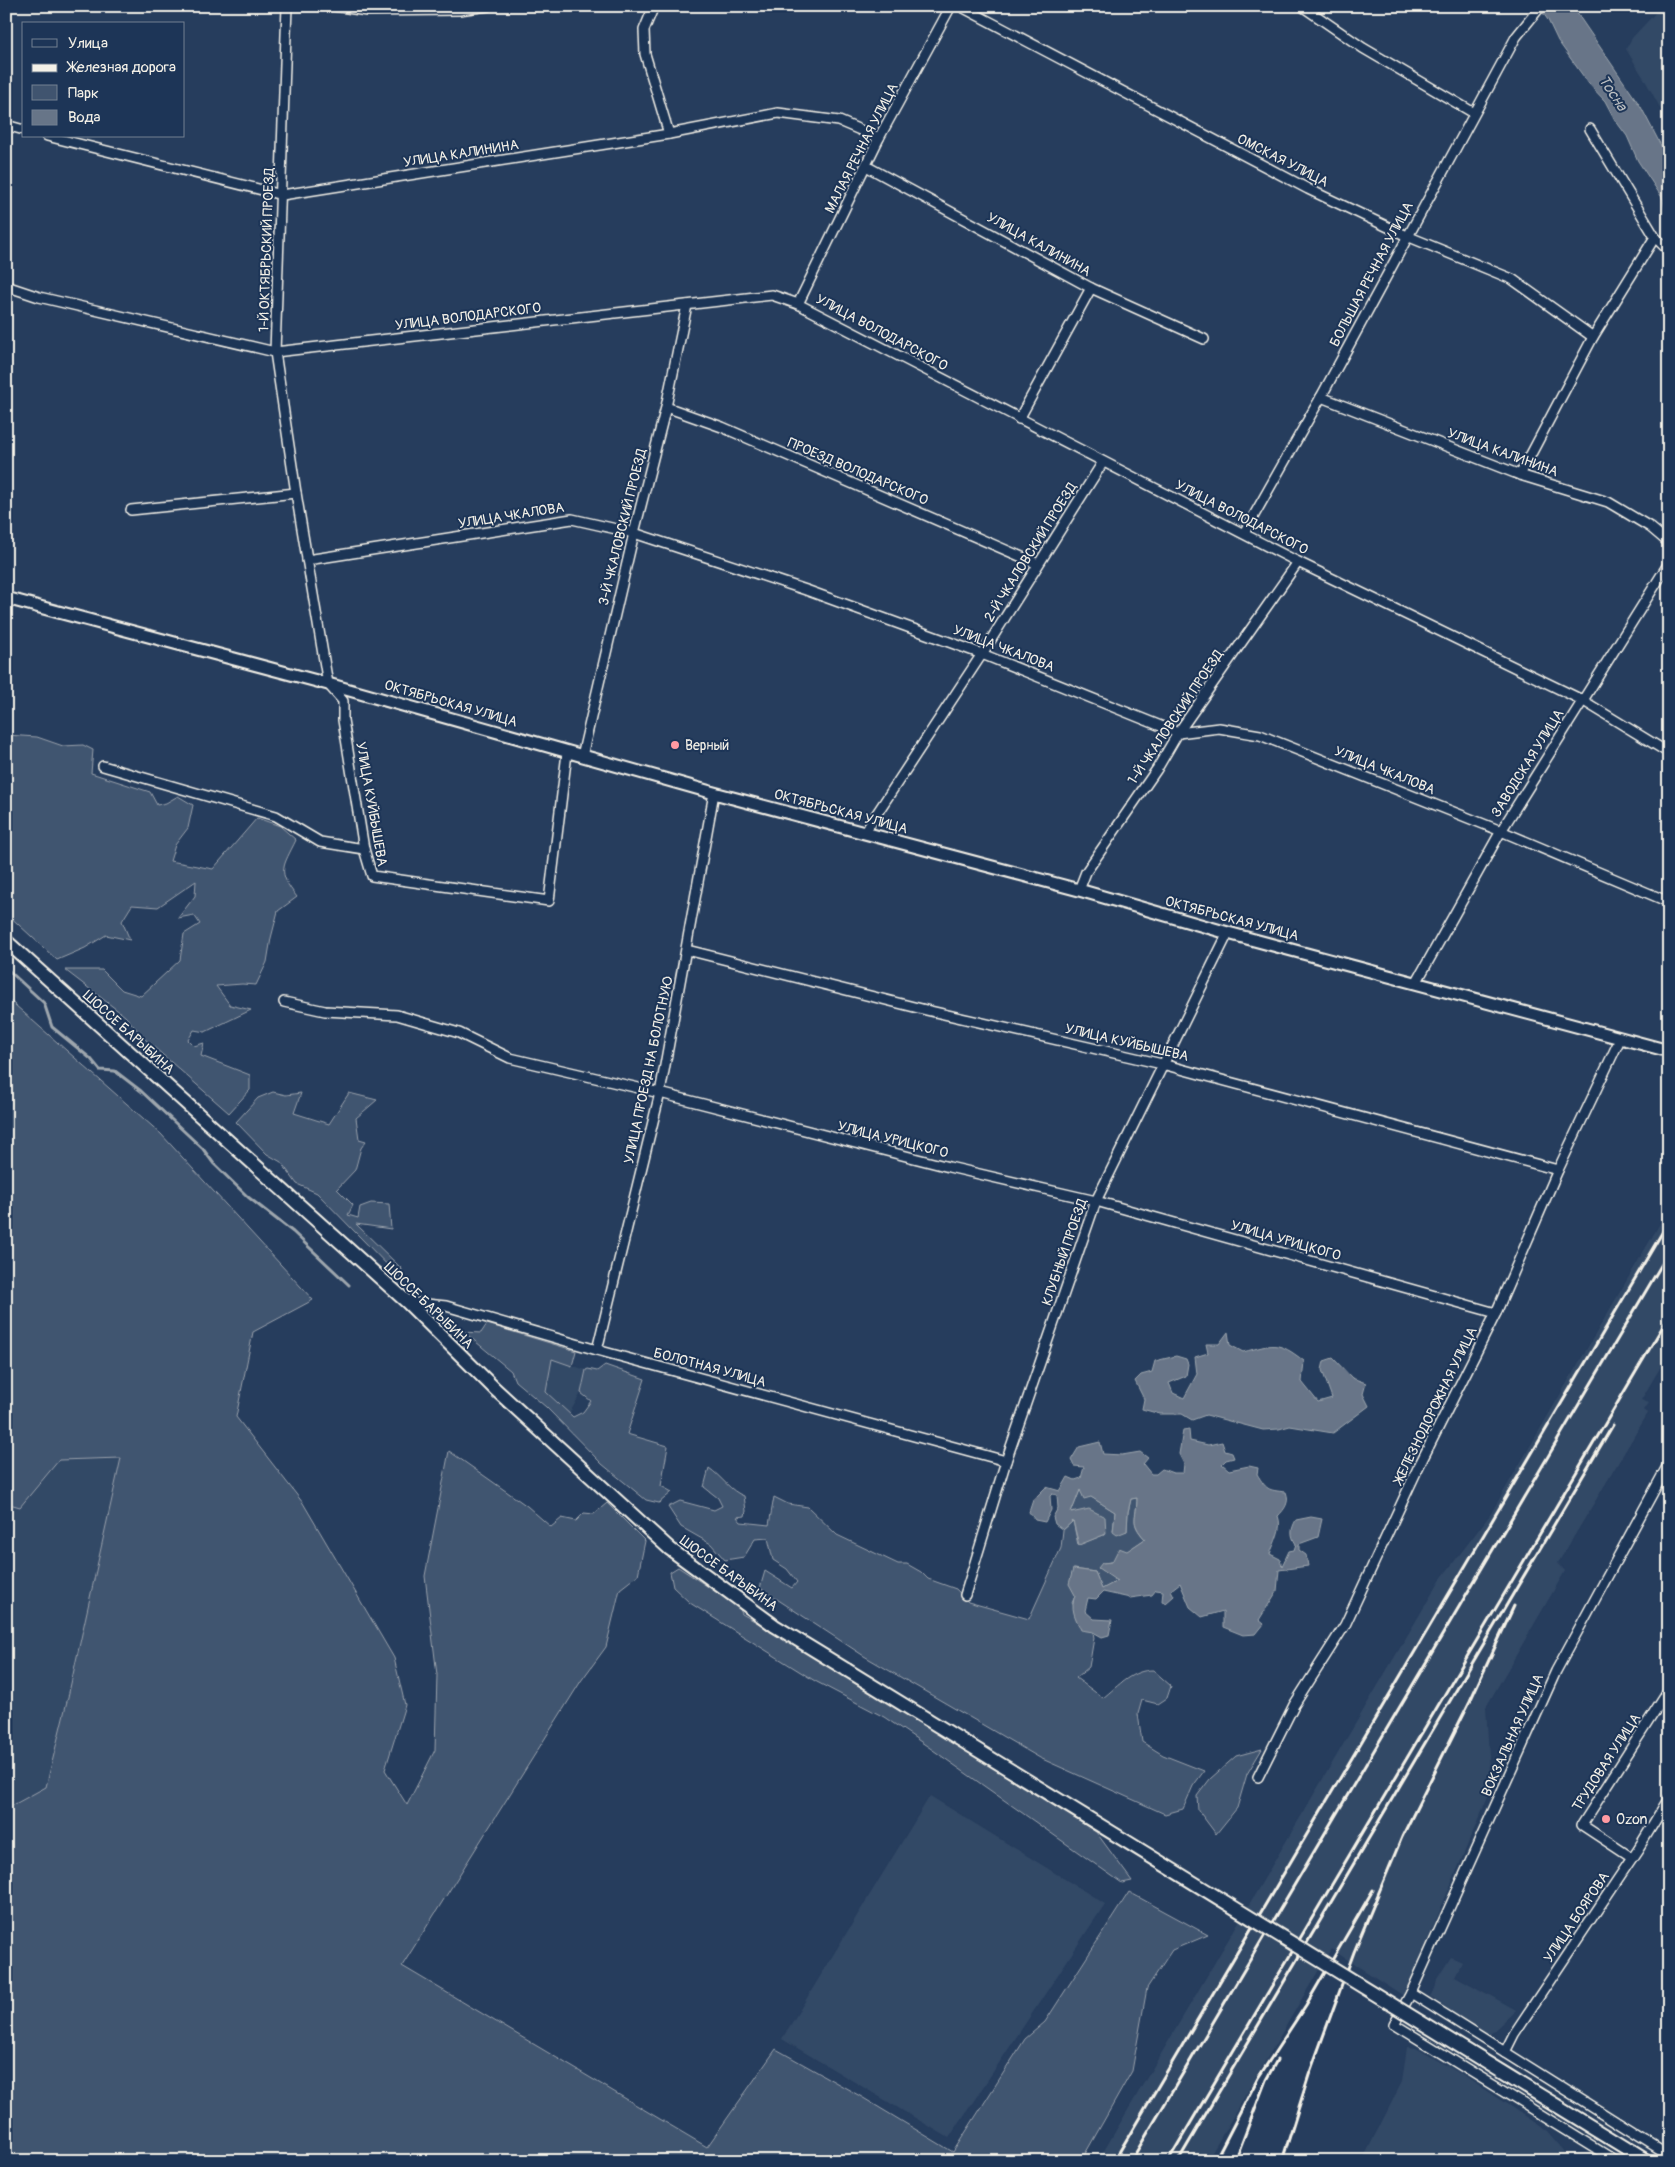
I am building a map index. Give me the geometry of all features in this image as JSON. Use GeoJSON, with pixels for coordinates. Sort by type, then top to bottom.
{"type":"FeatureCollection","features":[{"type":"Feature","properties":{"kind":"main road","name":"ШОССЕ БАРЫБИНА"},"geometry":{"type":"LineString","coordinates":[[6,941],[407,1302],[495,1389],[670,1548],[775,1626],[1647,2161]]}},
{"type":"Feature","properties":{"kind":"street","name":"1-Й ОКТЯБРЬСКИЙ ПРОЕЗД"},"geometry":{"type":"LineString","coordinates":[[287,6],[282,195],[275,352],[328,684]]}},
{"type":"Feature","properties":{"kind":"street"},"geometry":{"type":"LineString","coordinates":[[334,6],[367,11],[459,10],[488,6]]}},
{"type":"Feature","properties":{"kind":"street"},"geometry":{"type":"LineString","coordinates":[[654,6],[644,30],[644,54],[669,134]]}},
{"type":"Feature","properties":{"kind":"street","name":"МАЛАЯ РЕЧНАЯ УЛИЦА"},"geometry":{"type":"LineString","coordinates":[[798,304],[880,138],[951,6]]}},
{"type":"Feature","properties":{"kind":"street","name":"ОМСКАЯ УЛИЦА"},"geometry":{"type":"LineString","coordinates":[[960,6],[1308,189],[1407,236],[1512,279],[1593,337]]}},
{"type":"Feature","properties":{"kind":"street"},"geometry":{"type":"LineString","coordinates":[[1302,6],[1363,48],[1474,113]]}},
{"type":"Feature","properties":{"kind":"street","name":"БОЛЬШАЯ РЕЧНАЯ УЛИЦА"},"geometry":{"type":"LineString","coordinates":[[1244,533],[1321,397],[1474,113],[1522,28],[1541,6]]}},
{"type":"Feature","properties":{"kind":"street","name":"УЛИЦА КАЛИНИНА"},"geometry":{"type":"LineString","coordinates":[[55,138],[282,195],[669,134],[778,113],[839,121],[880,138]]}},
{"type":"Feature","properties":{"kind":"street"},"geometry":{"type":"LineString","coordinates":[[6,125],[22,129]]}},
{"type":"Feature","properties":{"kind":"street"},"geometry":{"type":"LineString","coordinates":[[1590,129],[1656,237],[1669,251]]}},
{"type":"Feature","properties":{"kind":"street","name":"УЛИЦА КАЛИНИНА"},"geometry":{"type":"LineString","coordinates":[[866,166],[1091,288],[1204,339]]}},
{"type":"Feature","properties":{"kind":"street"},"geometry":{"type":"LineString","coordinates":[[1520,475],[1593,337],[1656,237]]}},
{"type":"Feature","properties":{"kind":"street","name":"УЛИЦА ВОЛОДАРСКОГО"},"geometry":{"type":"LineString","coordinates":[[6,286],[39,297],[275,352],[772,295],[798,304],[1298,562],[1582,700],[1669,753]]}},
{"type":"Feature","properties":{"kind":"street"},"geometry":{"type":"LineString","coordinates":[[1019,419],[1091,288]]}},
{"type":"Feature","properties":{"kind":"street","name":"3-Й ЧКАЛОВСКИЙ ПРОЕЗД"},"geometry":{"type":"LineString","coordinates":[[582,756],[666,407],[687,305]]}},
{"type":"Feature","properties":{"kind":"street","name":"УЛИЦА КАЛИНИНА"},"geometry":{"type":"LineString","coordinates":[[1321,397],[1520,475],[1608,502],[1650,527],[1669,543]]}},
{"type":"Feature","properties":{"kind":"street","name":"ПРОЕЗД ВОЛОДАРСКОГО"},"geometry":{"type":"LineString","coordinates":[[666,407],[722,428],[1038,564]]}},
{"type":"Feature","properties":{"kind":"street","name":"2-Й ЧКАЛОВСКИЙ ПРОЕЗД"},"geometry":{"type":"LineString","coordinates":[[864,833],[982,654],[1103,462]]}},
{"type":"Feature","properties":{"kind":"street"},"geometry":{"type":"LineString","coordinates":[[131,510],[296,493]]}},
{"type":"Feature","properties":{"kind":"street","name":"УЛИЦА ЧКАЛОВА"},"geometry":{"type":"LineString","coordinates":[[308,560],[572,519],[634,534],[806,590],[982,654],[1178,733],[1219,728],[1260,734],[1501,831],[1669,902]]}},
{"type":"Feature","properties":{"kind":"street","name":"1-Й ЧКАЛОВСКИЙ ПРОЕЗД"},"geometry":{"type":"LineString","coordinates":[[1079,890],[1086,872],[1157,769],[1178,733],[1298,562]]}},
{"type":"Feature","properties":{"kind":"street","name":"ЗАВОДСКАЯ УЛИЦА"},"geometry":{"type":"LineString","coordinates":[[1416,983],[1501,831],[1669,563]]}},
{"type":"Feature","properties":{"kind":"street","name":"ОКТЯБРЬСКАЯ УЛИЦА"},"geometry":{"type":"LineString","coordinates":[[6,598],[328,684],[567,753],[1669,1051]]}},
{"type":"Feature","properties":{"kind":"street","name":"УЛИЦА КУЙБЫШЕВА"},"geometry":{"type":"LineString","coordinates":[[328,684],[343,701],[343,720],[364,849],[372,876],[549,901],[567,753]]}},
{"type":"Feature","properties":{"kind":"street"},"geometry":{"type":"LineString","coordinates":[[103,766],[276,816],[320,842],[364,849]]}},
{"type":"Feature","properties":{"kind":"street","name":"УЛИЦА ПРОЕЗД НА БОЛОТНУЮ"},"geometry":{"type":"LineString","coordinates":[[597,1350],[660,1093],[714,793]]}},
{"type":"Feature","properties":{"kind":"street","name":"КЛУБНЫЙ ПРОЕЗД"},"geometry":{"type":"LineString","coordinates":[[965,1595],[1006,1461],[1096,1201],[1228,933]]}},
{"type":"Feature","properties":{"kind":"street","name":"УЛИЦА КУЙБЫШЕВА"},"geometry":{"type":"LineString","coordinates":[[687,950],[926,1010],[1162,1064],[1558,1170]]}},
{"type":"Feature","properties":{"kind":"street","name":"УЛИЦА УРИЦКОГО"},"geometry":{"type":"LineString","coordinates":[[284,1002],[325,1011],[397,1015],[459,1033],[510,1058],[660,1093],[949,1167],[1096,1201],[1496,1313]]}},
{"type":"Feature","properties":{"kind":"street","name":"ЖЕЛЕЗНОДОРОЖНАЯ УЛИЦА"},"geometry":{"type":"LineString","coordinates":[[1258,1777],[1294,1705],[1345,1625],[1418,1468],[1496,1313],[1558,1170],[1621,1037]]}},
{"type":"Feature","properties":{"kind":"street","name":"БОЛОТНАЯ УЛИЦА"},"geometry":{"type":"LineString","coordinates":[[407,1302],[446,1306],[597,1350],[1006,1461]]}},
{"type":"Feature","properties":{"kind":"street","name":"ВОКЗАЛЬНАЯ УЛИЦА"},"geometry":{"type":"LineString","coordinates":[[1616,2161],[1394,2024],[1411,1993],[1556,1671],[1669,1463]]}},
{"type":"Feature","properties":{"kind":"street","name":"ТРУДОВАЯ УЛИЦА"},"geometry":{"type":"LineString","coordinates":[[1632,1858],[1582,1825],[1669,1689]]}},
{"type":"Feature","properties":{"kind":"street","name":"УЛИЦА БОЯРОВА"},"geometry":{"type":"LineString","coordinates":[[1506,2052],[1514,2034],[1632,1858],[1669,1798]]}},
{"type":"Feature","properties":{"kind":"street"},"geometry":{"type":"LineString","coordinates":[[1411,1993],[1669,2155]]}},
{"type":"Feature","properties":{"kind":"shaded area"},"geometry":{"type":"Polygon","coordinates":[[[1662,6],[1669,6],[1669,124],[1626,49],[1632,38],[1662,6]]]}},
{"type":"Feature","properties":{"kind":"shaded area"},"geometry":{"type":"Polygon","coordinates":[[[1669,1208],[1669,1357],[1667,1356],[1641,1400],[1649,1403],[1644,1410],[1648,1413],[1558,1563],[1565,1571],[1486,1707],[1491,1789],[1404,1996],[1331,1949],[1207,2161],[1098,2161],[1440,1580],[1490,1515],[1669,1208]]]}},
{"type":"Feature","properties":{"kind":"shaded area"},"geometry":{"type":"Polygon","coordinates":[[[552,1359],[586,1370],[581,1393],[569,1414],[546,1392],[552,1359]]]}},
{"type":"Feature","properties":{"kind":"shaded area"},"geometry":{"type":"Polygon","coordinates":[[[121,1458],[46,1787],[6,1809],[6,1503],[20,1507],[59,1460],[121,1458]]]}},
{"type":"Feature","properties":{"kind":"shaded area"},"geometry":{"type":"Polygon","coordinates":[[[930,1796],[1105,1904],[949,2138],[782,2039],[930,1796]]]}},
{"type":"Feature","properties":{"kind":"shaded area"},"geometry":{"type":"Polygon","coordinates":[[[1451,1957],[1462,1962],[1455,1976],[1516,2010],[1487,2037],[1430,1996],[1435,1989],[1437,1979],[1451,1957]]]}},
{"type":"Feature","properties":{"kind":"shaded area"},"geometry":{"type":"Polygon","coordinates":[[[1407,2047],[1416,2048],[1456,2071],[1511,2107],[1548,2132],[1565,2152],[1578,2161],[1362,2161],[1402,2082],[1407,2047]]]}},
{"type":"Feature","properties":{"kind":"green space"},"geometry":{"type":"Polygon","coordinates":[[[6,735],[37,737],[63,746],[83,745],[93,750],[91,773],[150,792],[157,805],[166,803],[178,796],[193,805],[188,828],[175,845],[170,861],[213,869],[257,818],[280,826],[296,840],[285,863],[284,875],[297,897],[278,911],[267,962],[256,985],[216,986],[230,1005],[251,1010],[205,1032],[194,1030],[188,1040],[194,1046],[204,1043],[201,1056],[250,1075],[250,1090],[229,1113],[147,1041],[125,1016],[65,970],[102,970],[122,990],[141,996],[180,960],[184,934],[200,924],[194,915],[178,918],[195,896],[196,881],[158,907],[132,905],[122,921],[130,940],[106,935],[85,948],[57,960],[6,913],[6,735]]]}},
{"type":"Feature","properties":{"kind":"green space"},"geometry":{"type":"Polygon","coordinates":[[[6,997],[161,1134],[313,1300],[253,1332],[236,1417],[303,1503],[394,1658],[405,1705],[385,1770],[407,1805],[435,1750],[437,1675],[425,1576],[449,1451],[527,1506],[551,1527],[562,1518],[576,1521],[584,1513],[594,1514],[607,1503],[645,1541],[638,1575],[620,1589],[606,1647],[581,1681],[402,1966],[707,2147],[776,2049],[860,2096],[953,2152],[1025,2039],[1045,2022],[1129,1892],[1208,1935],[1172,1950],[1147,1988],[1132,2071],[1081,2161],[6,2161],[6,1809],[46,1787],[121,1458],[59,1460],[20,1507],[6,1503],[6,997]]]}},
{"type":"Feature","properties":{"kind":"green space"},"geometry":{"type":"Polygon","coordinates":[[[273,1092],[286,1095],[301,1093],[294,1113],[329,1124],[349,1093],[377,1100],[356,1118],[359,1139],[366,1141],[361,1148],[355,1170],[337,1189],[353,1205],[348,1215],[358,1218],[360,1207],[371,1203],[389,1204],[391,1229],[356,1224],[402,1269],[400,1278],[317,1193],[297,1184],[281,1162],[267,1154],[236,1122],[258,1098],[273,1092]]]}},
{"type":"Feature","properties":{"kind":"green space"},"geometry":{"type":"Polygon","coordinates":[[[487,1324],[576,1351],[572,1366],[552,1359],[546,1392],[573,1417],[583,1412],[591,1401],[581,1393],[586,1370],[597,1371],[605,1365],[645,1379],[627,1434],[668,1446],[661,1486],[672,1492],[659,1503],[646,1500],[602,1464],[546,1407],[515,1381],[511,1371],[464,1332],[481,1333],[487,1324]]]}},
{"type":"Feature","properties":{"kind":"green space"},"geometry":{"type":"Polygon","coordinates":[[[709,1468],[734,1491],[744,1496],[745,1516],[737,1517],[741,1522],[769,1525],[774,1497],[788,1504],[808,1507],[837,1535],[898,1564],[907,1564],[921,1572],[928,1579],[956,1589],[968,1602],[1029,1619],[1061,1548],[1063,1530],[1073,1521],[1078,1545],[1106,1534],[1071,1513],[1080,1490],[1115,1512],[1113,1531],[1127,1531],[1131,1499],[1137,1498],[1135,1524],[1145,1539],[1112,1562],[1102,1563],[1118,1581],[1102,1589],[1095,1572],[1074,1569],[1075,1596],[1072,1603],[1093,1632],[1094,1638],[1089,1667],[1076,1678],[1103,1698],[1132,1675],[1145,1671],[1153,1670],[1171,1686],[1167,1698],[1158,1704],[1142,1700],[1138,1714],[1142,1742],[1163,1755],[1204,1771],[1193,1786],[1183,1809],[1165,1814],[1040,1758],[864,1656],[760,1588],[765,1571],[792,1588],[797,1582],[787,1569],[773,1560],[768,1538],[755,1539],[744,1557],[725,1560],[711,1544],[681,1527],[668,1507],[680,1501],[714,1510],[722,1506],[718,1498],[704,1487],[709,1468]]]}},
{"type":"Feature","properties":{"kind":"green space"},"geometry":{"type":"Polygon","coordinates":[[[678,1567],[739,1607],[742,1614],[848,1674],[1096,1832],[1132,1881],[1122,1883],[884,1717],[815,1681],[690,1603],[673,1587],[670,1572],[678,1567]]]}},
{"type":"Feature","properties":{"kind":"green space"},"geometry":{"type":"Polygon","coordinates":[[[1262,1749],[1247,1774],[1237,1808],[1216,1834],[1198,1810],[1197,1796],[1210,1779],[1236,1756],[1262,1749]]]}},
{"type":"Feature","properties":{"kind":"water","name":"Тосна"},"geometry":{"type":"Polygon","coordinates":[[[1538,6],[1572,6],[1641,107],[1669,161],[1669,217],[1665,213],[1663,199],[1638,161],[1627,136],[1615,120],[1605,101],[1589,84],[1558,41],[1548,20],[1538,6]]]}},
{"type":"Feature","properties":{"kind":"water"},"geometry":{"type":"Polygon","coordinates":[[[1228,1332],[1230,1345],[1243,1352],[1275,1346],[1295,1354],[1304,1361],[1302,1382],[1318,1402],[1332,1398],[1322,1370],[1324,1361],[1333,1358],[1352,1378],[1366,1383],[1363,1394],[1369,1406],[1333,1433],[1290,1426],[1263,1430],[1206,1415],[1192,1420],[1182,1414],[1160,1414],[1142,1409],[1144,1399],[1135,1381],[1141,1375],[1152,1372],[1155,1361],[1176,1356],[1186,1359],[1188,1364],[1186,1376],[1169,1383],[1173,1393],[1184,1398],[1197,1374],[1195,1357],[1208,1353],[1206,1344],[1219,1344],[1228,1332]]]}},
{"type":"Feature","properties":{"kind":"water"},"geometry":{"type":"Polygon","coordinates":[[[1189,1430],[1190,1441],[1208,1445],[1222,1442],[1225,1451],[1232,1453],[1234,1458],[1226,1460],[1222,1464],[1229,1470],[1249,1466],[1258,1468],[1257,1474],[1268,1488],[1286,1492],[1287,1502],[1285,1508],[1278,1516],[1279,1530],[1270,1554],[1280,1559],[1282,1566],[1289,1551],[1294,1550],[1296,1544],[1292,1532],[1296,1520],[1311,1517],[1322,1519],[1318,1537],[1299,1544],[1299,1550],[1306,1555],[1308,1566],[1279,1570],[1277,1591],[1259,1620],[1264,1624],[1256,1634],[1243,1635],[1223,1627],[1223,1611],[1202,1617],[1190,1607],[1180,1583],[1171,1590],[1174,1596],[1166,1603],[1162,1601],[1163,1591],[1156,1590],[1152,1595],[1130,1598],[1103,1592],[1096,1599],[1088,1598],[1085,1611],[1094,1619],[1112,1620],[1109,1635],[1102,1637],[1093,1632],[1081,1630],[1073,1609],[1075,1595],[1069,1584],[1073,1569],[1095,1572],[1102,1589],[1117,1581],[1098,1568],[1102,1563],[1112,1562],[1119,1548],[1127,1551],[1145,1539],[1135,1524],[1137,1498],[1131,1499],[1127,1531],[1117,1535],[1113,1532],[1115,1512],[1091,1497],[1084,1499],[1080,1490],[1071,1513],[1089,1509],[1105,1517],[1106,1534],[1079,1545],[1073,1521],[1063,1530],[1055,1524],[1053,1517],[1058,1508],[1057,1495],[1052,1494],[1050,1496],[1051,1510],[1045,1522],[1035,1520],[1029,1512],[1033,1500],[1046,1487],[1060,1491],[1068,1477],[1075,1480],[1081,1478],[1084,1467],[1074,1466],[1071,1460],[1079,1447],[1100,1442],[1103,1454],[1122,1455],[1140,1452],[1148,1458],[1143,1464],[1151,1474],[1156,1474],[1162,1469],[1173,1473],[1183,1473],[1184,1464],[1179,1454],[1183,1431],[1189,1430]]]}},
{"type":"Feature","properties":{"kind":"waterway"},"geometry":{"type":"LineString","coordinates":[[6,968],[44,1003],[52,1027],[91,1059],[100,1070],[115,1071],[141,1091],[203,1149],[214,1164],[248,1197],[293,1232],[349,1285]]}},
{"type":"Feature","properties":{"kind":"railway"},"geometry":{"type":"LineString","coordinates":[[1114,2161],[1669,1221]]}},
{"type":"Feature","properties":{"kind":"railway"},"geometry":{"type":"LineString","coordinates":[[1131,2161],[1669,1252]]}},
{"type":"Feature","properties":{"kind":"railway"},"geometry":{"type":"LineString","coordinates":[[1168,2161],[1669,1316]]}},
{"type":"Feature","properties":{"kind":"railway"},"geometry":{"type":"LineString","coordinates":[[1178,2161],[1613,1425]]}},
{"type":"Feature","properties":{"kind":"railway"},"geometry":{"type":"LineString","coordinates":[[1282,2161],[1309,2075],[1354,1952],[1402,1837],[1470,1701],[1514,1606]]}},
{"type":"Feature","properties":{"kind":"railway"},"geometry":{"type":"LineString","coordinates":[[1215,2161],[1258,2078],[1306,2005],[1373,1890]]}},
{"type":"Feature","properties":{"kind":"railway"},"geometry":{"type":"LineString","coordinates":[[1235,2161],[1266,2080],[1277,2060]]}},
{"type":"Feature","properties":{"kind":"place","name":"Верный"},"geometry":{"type":"Point","coordinates":[675,745]}},
{"type":"Feature","properties":{"kind":"place","name":"Ozon"},"geometry":{"type":"Point","coordinates":[1606,1819]}}]}
